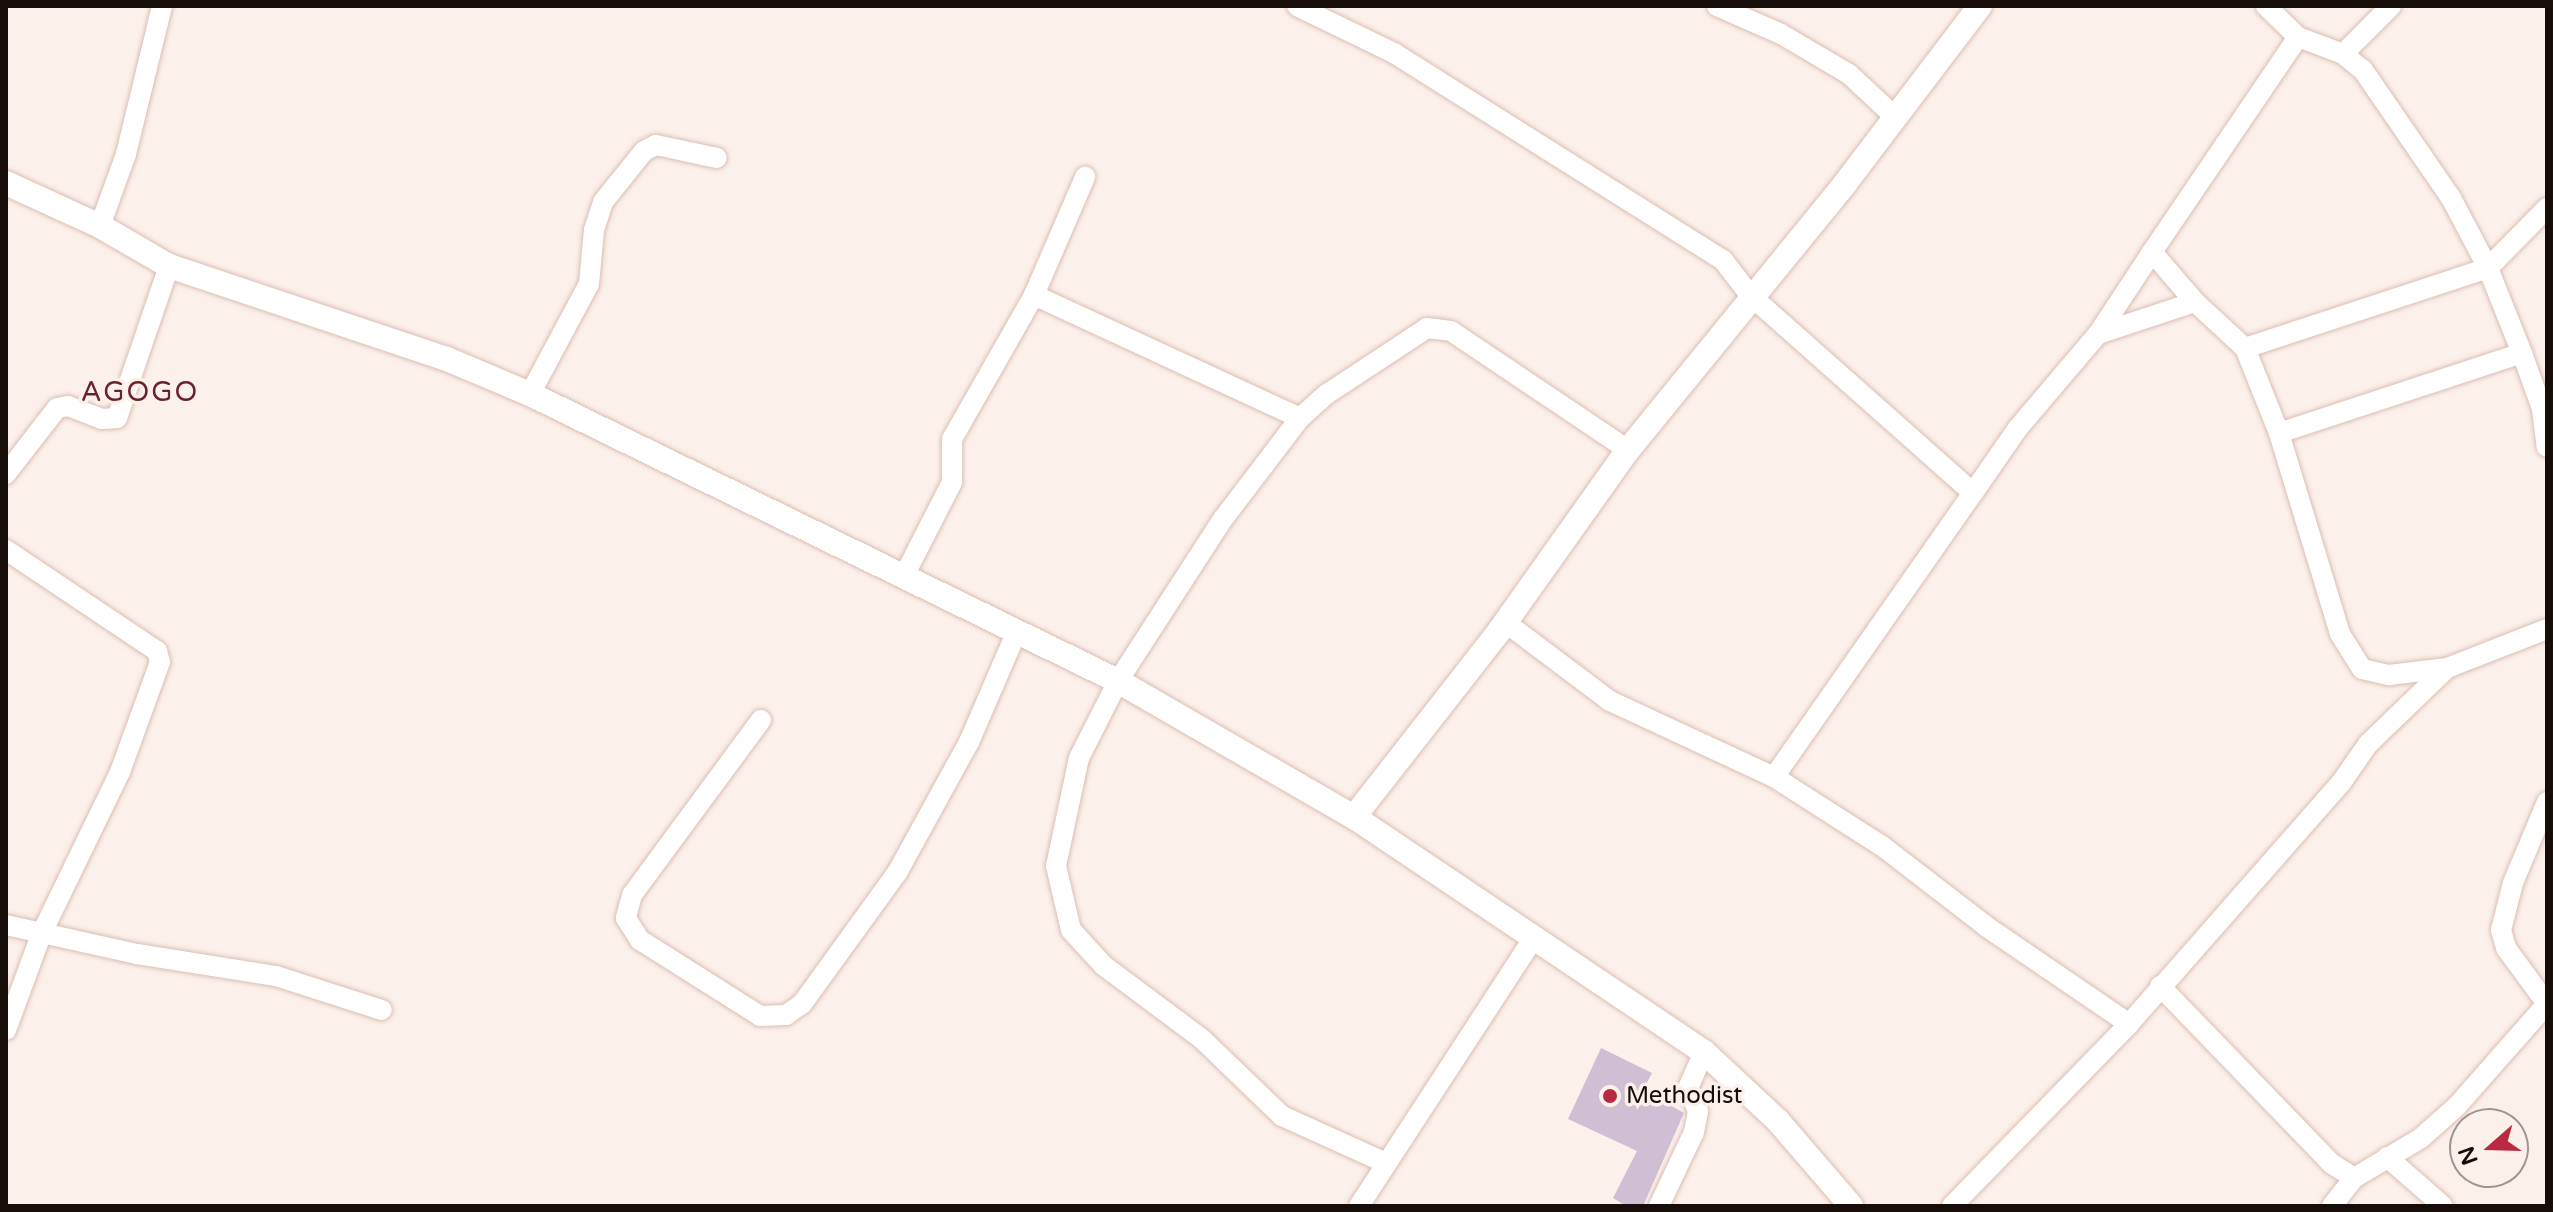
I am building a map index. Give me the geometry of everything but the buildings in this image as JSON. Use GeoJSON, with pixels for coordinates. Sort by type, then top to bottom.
{"type":"FeatureCollection","features":[{"type":"Feature","properties":{"kind":"street"},"geometry":{"type":"LineString","coordinates":[[100,226],[126,154],[162,6]]}},
{"type":"Feature","properties":{"kind":"street"},"geometry":{"type":"LineString","coordinates":[[1297,6],[1394,53],[1645,208],[1723,260],[1750,295],[1973,493]]}},
{"type":"Feature","properties":{"kind":"street"},"geometry":{"type":"LineString","coordinates":[[1717,6],[1781,34],[1849,74],[1896,118]]}},
{"type":"Feature","properties":{"kind":"street"},"geometry":{"type":"LineString","coordinates":[[1354,817],[1505,622],[1628,450],[1750,295],[1896,118],[1980,6]]}},
{"type":"Feature","properties":{"kind":"street"},"geometry":{"type":"LineString","coordinates":[[2266,6],[2298,37],[2343,54],[2390,103],[2451,198],[2488,268],[2522,353],[2542,409],[2547,447]]}},
{"type":"Feature","properties":{"kind":"street"},"geometry":{"type":"LineString","coordinates":[[2343,54],[2391,6]]}},
{"type":"Feature","properties":{"kind":"street"},"geometry":{"type":"LineString","coordinates":[[1774,777],[2018,428],[2098,334],[2298,37]]}},
{"type":"Feature","properties":{"kind":"street"},"geometry":{"type":"LineString","coordinates":[[530,394],[589,284],[594,230],[611,192],[644,151],[656,145],[717,158]]}},
{"type":"Feature","properties":{"kind":"street"},"geometry":{"type":"LineString","coordinates":[[904,576],[952,482],[952,439],[1034,295],[1085,177]]}},
{"type":"Feature","properties":{"kind":"street"},"geometry":{"type":"LineString","coordinates":[[6,183],[100,226],[169,266],[447,359],[530,394],[1118,681],[1354,817],[1704,1052],[1778,1121],[1851,1206]]}},
{"type":"Feature","properties":{"kind":"street"},"geometry":{"type":"LineString","coordinates":[[2245,348],[2488,268],[2547,208]]}},
{"type":"Feature","properties":{"kind":"street"},"geometry":{"type":"LineString","coordinates":[[2152,252],[2195,302],[2245,348],[2279,433],[2340,634],[2362,669],[2389,675],[2447,668],[2543,636]]}},
{"type":"Feature","properties":{"kind":"street"},"geometry":{"type":"LineString","coordinates":[[6,474],[57,408],[68,406],[102,419],[117,418],[169,266]]}},
{"type":"Feature","properties":{"kind":"street"},"geometry":{"type":"LineString","coordinates":[[1034,295],[1300,418]]}},
{"type":"Feature","properties":{"kind":"street"},"geometry":{"type":"LineString","coordinates":[[2098,334],[2195,302]]}},
{"type":"Feature","properties":{"kind":"street"},"geometry":{"type":"LineString","coordinates":[[1386,1163],[1282,1116],[1202,1039],[1104,966],[1071,930],[1056,866],[1079,758],[1118,681],[1223,519],[1300,418],[1327,394],[1436,325],[1628,450]]}},
{"type":"Feature","properties":{"kind":"street"},"geometry":{"type":"LineString","coordinates":[[2279,433],[2522,353]]}},
{"type":"Feature","properties":{"kind":"street"},"geometry":{"type":"LineString","coordinates":[[6,550],[157,651],[160,662],[120,772],[41,935],[6,1030]]}},
{"type":"Feature","properties":{"kind":"street"},"geometry":{"type":"LineString","coordinates":[[1505,622],[1610,701],[1774,777],[1882,846],[1987,927],[2129,1024]]}},
{"type":"Feature","properties":{"kind":"street"},"geometry":{"type":"LineString","coordinates":[[761,720],[632,895],[626,918],[640,940],[760,1016],[786,1015],[802,1004],[897,873],[969,742],[1017,631]]}},
{"type":"Feature","properties":{"kind":"street"},"geometry":{"type":"LineString","coordinates":[[1952,1206],[2129,1024],[2341,783],[2368,744],[2447,668]]}},
{"type":"Feature","properties":{"kind":"street"},"geometry":{"type":"LineString","coordinates":[[2332,1206],[2354,1178],[2421,1138],[2457,1106],[2547,1004],[2506,948],[2501,930],[2513,883],[2547,802]]}},
{"type":"Feature","properties":{"kind":"street"},"geometry":{"type":"LineString","coordinates":[[6,925],[41,935],[276,976],[382,1010]]}},
{"type":"Feature","properties":{"kind":"street"},"geometry":{"type":"LineString","coordinates":[[1359,1206],[1534,938]]}},
{"type":"Feature","properties":{"kind":"street"},"geometry":{"type":"LineString","coordinates":[[2160,986],[2332,1164],[2354,1178]]}},
{"type":"Feature","properties":{"kind":"street"},"geometry":{"type":"LineString","coordinates":[[1659,1206],[1694,1132],[1698,1111],[1688,1088],[1704,1052]]}},
{"type":"Feature","properties":{"kind":"street"},"geometry":{"type":"LineString","coordinates":[[2387,1157],[2443,1206]]}},
{"type":"Feature","properties":{"kind":"place","name":"Methodist"},"geometry":{"type":"Point","coordinates":[1610,1096]}},
{"type":"Feature","properties":{"kind":"district","name":"AGOGO"},"geometry":{"type":"Point","coordinates":[140,392]}}]}
